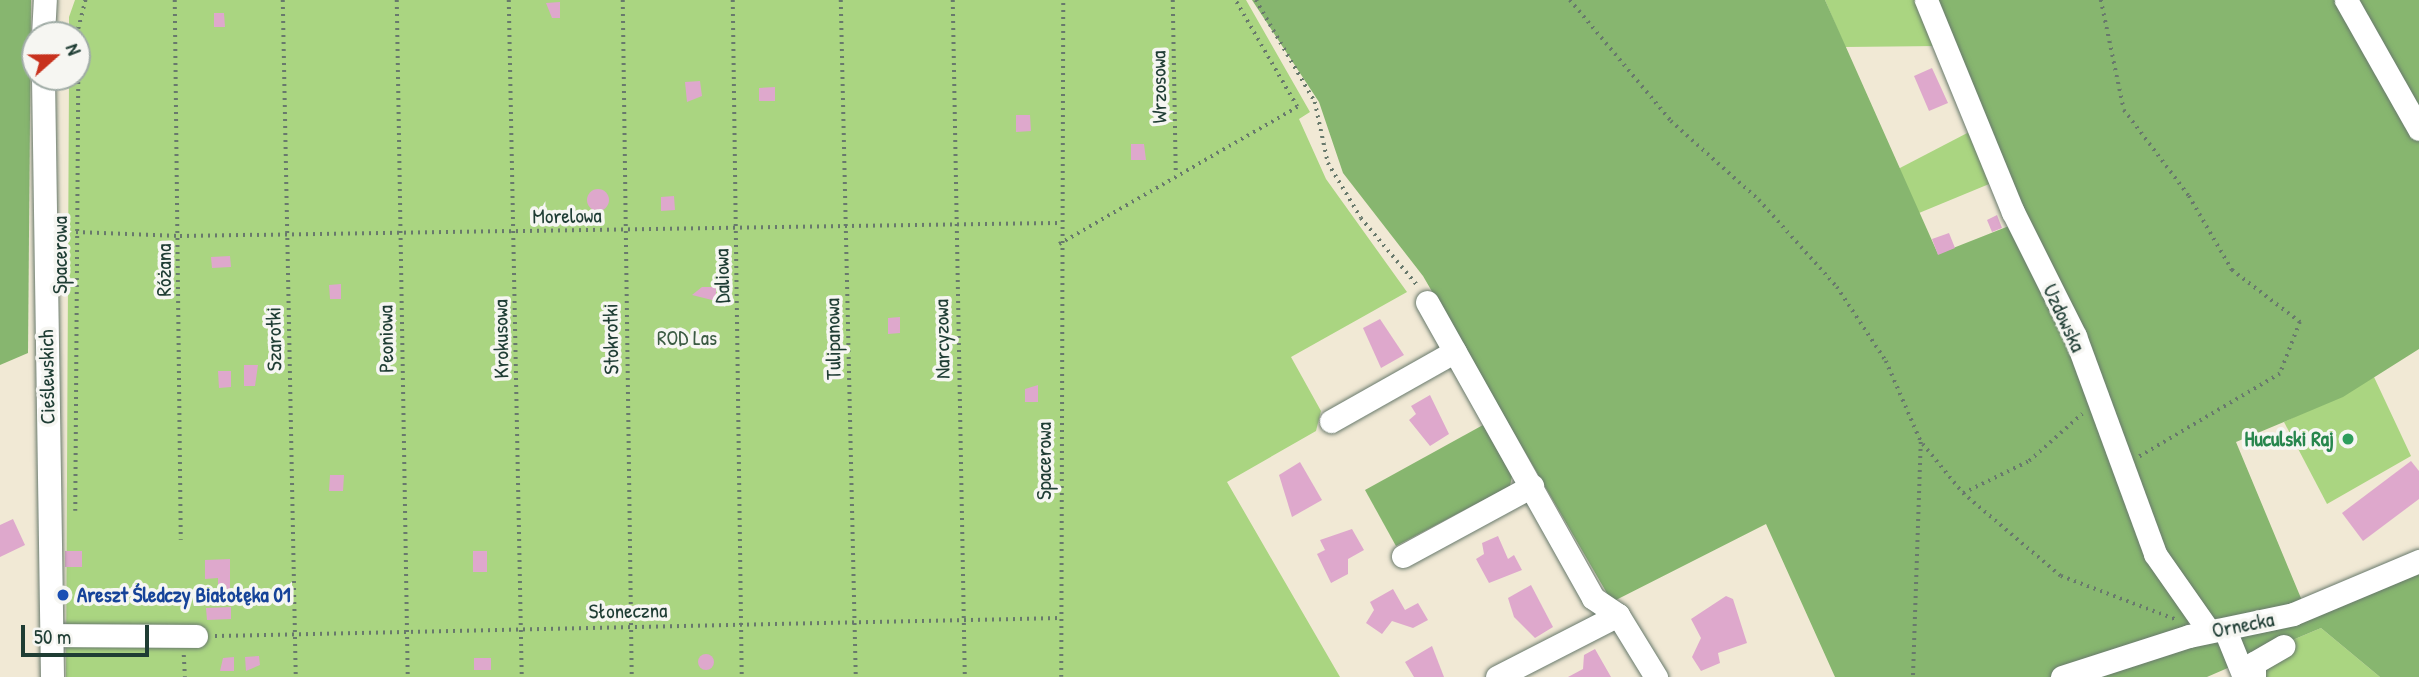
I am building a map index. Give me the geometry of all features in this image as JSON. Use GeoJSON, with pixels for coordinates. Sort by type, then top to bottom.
{"type":"FeatureCollection","features":[{"type":"Feature","properties":{"kind":"street"},"geometry":{"type":"LineString","coordinates":[[44,21],[45,0]]}},
{"type":"Feature","properties":{"kind":"street","name":"Uzdowska"},"geometry":{"type":"LineString","coordinates":[[1926,0],[2097,400],[2155,554],[2217,631],[2244,677]]}},
{"type":"Feature","properties":{"kind":"street"},"geometry":{"type":"LineString","coordinates":[[2346,0],[2419,129]]}},
{"type":"Feature","properties":{"kind":"street","name":"Cieślewskich"},"geometry":{"type":"LineString","coordinates":[[43,91],[52,677]]}},
{"type":"Feature","properties":{"kind":"street"},"geometry":{"type":"LineString","coordinates":[[1427,302],[1593,598],[1618,615],[1656,677]]}},
{"type":"Feature","properties":{"kind":"street"},"geometry":{"type":"LineString","coordinates":[[1331,421],[1455,351]]}},
{"type":"Feature","properties":{"kind":"street"},"geometry":{"type":"LineString","coordinates":[[1403,556],[1532,486]]}},
{"type":"Feature","properties":{"kind":"street","name":"Ornecka"},"geometry":{"type":"LineString","coordinates":[[2062,677],[2217,631],[2293,614],[2419,561]]}},
{"type":"Feature","properties":{"kind":"street"},"geometry":{"type":"LineString","coordinates":[[1497,677],[1618,615]]}},
{"type":"Feature","properties":{"kind":"street"},"geometry":{"type":"LineString","coordinates":[[51,635],[196,636]]}},
{"type":"Feature","properties":{"kind":"street"},"geometry":{"type":"LineString","coordinates":[[2254,677],[2254,663],[2284,646]]}},
{"type":"Feature","properties":{"kind":"path","name":"Spacerowa"},"geometry":{"type":"LineString","coordinates":[[75,511],[78,29],[85,0]]}},
{"type":"Feature","properties":{"kind":"path","name":"Różana"},"geometry":{"type":"LineString","coordinates":[[175,0],[180,236],[181,540]]}},
{"type":"Feature","properties":{"kind":"path","name":"Szarotki"},"geometry":{"type":"LineString","coordinates":[[284,0],[296,677]]}},
{"type":"Feature","properties":{"kind":"path","name":"Peoniowa"},"geometry":{"type":"LineString","coordinates":[[397,0],[408,677]]}},
{"type":"Feature","properties":{"kind":"path","name":"Krokusowa"},"geometry":{"type":"LineString","coordinates":[[509,0],[522,677]]}},
{"type":"Feature","properties":{"kind":"path","name":"Stokrotki"},"geometry":{"type":"LineString","coordinates":[[623,0],[632,677]]}},
{"type":"Feature","properties":{"kind":"path","name":"Daliowa"},"geometry":{"type":"LineString","coordinates":[[733,0],[743,677]]}},
{"type":"Feature","properties":{"kind":"path","name":"Tulipanowa"},"geometry":{"type":"LineString","coordinates":[[841,0],[856,677]]}},
{"type":"Feature","properties":{"kind":"path","name":"Narcyzowa"},"geometry":{"type":"LineString","coordinates":[[953,0],[965,677]]}},
{"type":"Feature","properties":{"kind":"path","name":"Spacerowa"},"geometry":{"type":"LineString","coordinates":[[1061,677],[1059,244],[1063,0]]}},
{"type":"Feature","properties":{"kind":"path","name":"Wrzosowa"},"geometry":{"type":"LineString","coordinates":[[1173,0],[1176,174]]}},
{"type":"Feature","properties":{"kind":"path"},"geometry":{"type":"LineString","coordinates":[[1059,244],[1176,174],[1297,107],[1235,0]]}},
{"type":"Feature","properties":{"kind":"path"},"geometry":{"type":"LineString","coordinates":[[1256,0],[1315,102],[1328,163],[1361,218],[1427,302]]}},
{"type":"Feature","properties":{"kind":"path"},"geometry":{"type":"LineString","coordinates":[[1570,0],[1671,121],[1759,200],[1837,287],[1886,361],[1921,442],[1963,494],[2061,576],[2217,631]]}},
{"type":"Feature","properties":{"kind":"path"},"geometry":{"type":"LineString","coordinates":[[2101,0],[2124,110],[2189,196],[2232,270],[2300,322],[2280,374],[2122,467]]}},
{"type":"Feature","properties":{"kind":"path","name":"Morelowa"},"geometry":{"type":"LineString","coordinates":[[76,232],[180,236],[288,232],[515,232],[1060,223]]}},
{"type":"Feature","properties":{"kind":"path"},"geometry":{"type":"LineString","coordinates":[[1963,494],[2029,461],[2097,400]]}},
{"type":"Feature","properties":{"kind":"path"},"geometry":{"type":"LineString","coordinates":[[1913,677],[1921,442]]}},
{"type":"Feature","properties":{"kind":"path","name":"Słoneczna"},"geometry":{"type":"LineString","coordinates":[[196,636],[1060,618]]}},
{"type":"Feature","properties":{"kind":"green space"},"geometry":{"type":"Polygon","coordinates":[[[0,0],[31,0],[31,21],[21,21],[21,91],[30,91],[28,353],[0,365],[0,0]]]}},
{"type":"Feature","properties":{"kind":"green space","name":"ROD Las"},"geometry":{"type":"Polygon","coordinates":[[[75,0],[1246,0],[1310,112],[1299,119],[1326,179],[1407,292],[1291,357],[1321,411],[1316,431],[1227,482],[1340,677],[66,677],[69,91],[91,91],[91,21],[69,21],[75,0]]]}},
{"type":"Feature","properties":{"kind":"green space"},"geometry":{"type":"Polygon","coordinates":[[[1252,0],[1825,0],[1938,254],[2014,224],[2190,618],[2186,630],[2050,677],[1835,677],[1766,524],[1612,602],[1423,276],[1343,173],[1319,102],[1252,0]]]}},
{"type":"Feature","properties":{"kind":"green space"},"geometry":{"type":"Polygon","coordinates":[[[1825,0],[1919,0],[1938,46],[1845,47],[1825,0]]]}},
{"type":"Feature","properties":{"kind":"green space"},"geometry":{"type":"Polygon","coordinates":[[[1930,0],[2419,0],[2419,349],[2343,397],[2236,442],[2303,603],[2222,624],[2201,615],[2171,570],[1930,0]]]}},
{"type":"Feature","properties":{"kind":"green space"},"geometry":{"type":"Polygon","coordinates":[[[1973,130],[1994,182],[1919,213],[1898,169],[1973,130]]]}},
{"type":"Feature","properties":{"kind":"green space","name":"Huculski Raj"},"geometry":{"type":"Polygon","coordinates":[[[2374,377],[2411,456],[2327,504],[2284,422],[2374,377]]]}},
{"type":"Feature","properties":{"kind":"green space"},"geometry":{"type":"Polygon","coordinates":[[[1483,425],[1512,476],[1510,486],[1396,546],[1365,490],[1483,425]]]}},
{"type":"Feature","properties":{"kind":"green space"},"geometry":{"type":"Polygon","coordinates":[[[2419,564],[2419,677],[2380,677],[2321,628],[2245,660],[2236,638],[2313,616],[2419,564]]]}},
{"type":"Feature","properties":{"kind":"green space"},"geometry":{"type":"Polygon","coordinates":[[[2321,628],[2380,677],[2251,677],[2245,660],[2321,628]]]}},
{"type":"Feature","properties":{"kind":"green space"},"geometry":{"type":"Polygon","coordinates":[[[2217,641],[2230,667],[2207,677],[2090,677],[2188,643],[2217,641]]]}},
{"type":"Feature","properties":{"kind":"building"},"geometry":{"type":"Polygon","coordinates":[[[560,2],[560,18],[552,18],[546,3],[560,2]]]}},
{"type":"Feature","properties":{"kind":"building"},"geometry":{"type":"Polygon","coordinates":[[[214,13],[224,13],[225,27],[214,27],[214,13]]]}},
{"type":"Feature","properties":{"kind":"building"},"geometry":{"type":"Polygon","coordinates":[[[1932,68],[1948,103],[1929,111],[1914,76],[1932,68]]]}},
{"type":"Feature","properties":{"kind":"building"},"geometry":{"type":"Polygon","coordinates":[[[700,81],[702,96],[687,102],[685,82],[700,81]]]}},
{"type":"Feature","properties":{"kind":"building"},"geometry":{"type":"Polygon","coordinates":[[[775,87],[775,101],[759,101],[759,88],[775,87]]]}},
{"type":"Feature","properties":{"kind":"building"},"geometry":{"type":"Polygon","coordinates":[[[1016,115],[1030,115],[1031,131],[1016,132],[1016,115]]]}},
{"type":"Feature","properties":{"kind":"building"},"geometry":{"type":"Polygon","coordinates":[[[1131,144],[1144,144],[1146,160],[1131,160],[1131,144]]]}},
{"type":"Feature","properties":{"kind":"building"},"geometry":{"type":"Polygon","coordinates":[[[598,189],[606,192],[609,200],[606,208],[598,211],[590,208],[587,200],[590,192],[598,189]]]}},
{"type":"Feature","properties":{"kind":"building"},"geometry":{"type":"Polygon","coordinates":[[[674,196],[675,210],[661,211],[661,197],[674,196]]]}},
{"type":"Feature","properties":{"kind":"building"},"geometry":{"type":"Polygon","coordinates":[[[1997,215],[2002,228],[1992,232],[1987,220],[1997,215]]]}},
{"type":"Feature","properties":{"kind":"building"},"geometry":{"type":"Polygon","coordinates":[[[1949,233],[1955,248],[1938,255],[1932,239],[1949,233]]]}},
{"type":"Feature","properties":{"kind":"building"},"geometry":{"type":"Polygon","coordinates":[[[230,256],[231,267],[212,268],[211,257],[230,256]]]}},
{"type":"Feature","properties":{"kind":"building"},"geometry":{"type":"Polygon","coordinates":[[[341,284],[341,299],[330,299],[329,285],[341,284]]]}},
{"type":"Feature","properties":{"kind":"building"},"geometry":{"type":"Polygon","coordinates":[[[702,287],[716,287],[716,301],[692,295],[702,287]]]}},
{"type":"Feature","properties":{"kind":"building"},"geometry":{"type":"Polygon","coordinates":[[[900,317],[900,333],[888,334],[888,318],[900,317]]]}},
{"type":"Feature","properties":{"kind":"building"},"geometry":{"type":"Polygon","coordinates":[[[1380,319],[1404,355],[1381,368],[1363,328],[1380,319]]]}},
{"type":"Feature","properties":{"kind":"building"},"geometry":{"type":"Polygon","coordinates":[[[244,365],[258,365],[255,386],[244,386],[244,365]]]}},
{"type":"Feature","properties":{"kind":"building"},"geometry":{"type":"Polygon","coordinates":[[[218,371],[231,371],[231,387],[219,388],[218,371]]]}},
{"type":"Feature","properties":{"kind":"building"},"geometry":{"type":"Polygon","coordinates":[[[1038,385],[1038,402],[1025,402],[1025,389],[1038,385]]]}},
{"type":"Feature","properties":{"kind":"building"},"geometry":{"type":"Polygon","coordinates":[[[1430,395],[1449,434],[1430,446],[1409,420],[1416,414],[1411,406],[1430,395]]]}},
{"type":"Feature","properties":{"kind":"building"},"geometry":{"type":"Polygon","coordinates":[[[2411,461],[2419,471],[2419,499],[2363,541],[2342,513],[2411,461]]]}},
{"type":"Feature","properties":{"kind":"building"},"geometry":{"type":"Polygon","coordinates":[[[1300,462],[1322,500],[1292,517],[1279,475],[1300,462]]]}},
{"type":"Feature","properties":{"kind":"building"},"geometry":{"type":"Polygon","coordinates":[[[330,475],[344,475],[343,491],[329,491],[330,475]]]}},
{"type":"Feature","properties":{"kind":"building"},"geometry":{"type":"Polygon","coordinates":[[[13,519],[25,545],[0,557],[0,525],[13,519]]]}},
{"type":"Feature","properties":{"kind":"building"},"geometry":{"type":"Polygon","coordinates":[[[1352,529],[1364,550],[1348,559],[1348,574],[1331,583],[1317,554],[1325,550],[1320,540],[1352,529]]]}},
{"type":"Feature","properties":{"kind":"building"},"geometry":{"type":"Polygon","coordinates":[[[1498,536],[1508,559],[1514,555],[1522,570],[1489,583],[1476,559],[1484,554],[1482,543],[1498,536]]]}},
{"type":"Feature","properties":{"kind":"building"},"geometry":{"type":"Polygon","coordinates":[[[65,551],[82,551],[82,567],[65,567],[65,551]]]}},
{"type":"Feature","properties":{"kind":"building"},"geometry":{"type":"Polygon","coordinates":[[[473,551],[487,551],[487,572],[473,572],[473,551]]]}},
{"type":"Feature","properties":{"kind":"building"},"geometry":{"type":"Polygon","coordinates":[[[230,559],[230,597],[218,598],[218,578],[205,579],[205,560],[230,559]]]}},
{"type":"Feature","properties":{"kind":"building"},"geometry":{"type":"Polygon","coordinates":[[[1531,585],[1553,627],[1535,638],[1514,617],[1508,598],[1531,585]]]}},
{"type":"Feature","properties":{"kind":"building"},"geometry":{"type":"Polygon","coordinates":[[[1393,589],[1405,610],[1418,603],[1428,620],[1413,628],[1392,621],[1382,634],[1366,623],[1374,610],[1370,602],[1393,589]]]}},
{"type":"Feature","properties":{"kind":"building"},"geometry":{"type":"Polygon","coordinates":[[[1726,596],[1733,599],[1747,643],[1718,653],[1720,663],[1701,671],[1692,657],[1701,638],[1691,619],[1726,596]]]}},
{"type":"Feature","properties":{"kind":"building"},"geometry":{"type":"Polygon","coordinates":[[[231,607],[231,619],[207,620],[206,608],[231,607]]]}},
{"type":"Feature","properties":{"kind":"building"},"geometry":{"type":"Polygon","coordinates":[[[1432,646],[1444,677],[1414,677],[1405,662],[1432,646]]]}},
{"type":"Feature","properties":{"kind":"building"},"geometry":{"type":"Polygon","coordinates":[[[1595,649],[1611,677],[1568,677],[1583,669],[1584,655],[1595,649]]]}},
{"type":"Feature","properties":{"kind":"building"},"geometry":{"type":"Polygon","coordinates":[[[706,654],[712,656],[712,668],[706,670],[700,668],[698,662],[700,656],[706,654]]]}},
{"type":"Feature","properties":{"kind":"building"},"geometry":{"type":"Polygon","coordinates":[[[259,656],[260,665],[246,671],[245,657],[259,656]]]}},
{"type":"Feature","properties":{"kind":"building"},"geometry":{"type":"Polygon","coordinates":[[[234,657],[234,671],[220,671],[223,658],[234,657]]]}},
{"type":"Feature","properties":{"kind":"building"},"geometry":{"type":"Polygon","coordinates":[[[474,658],[491,658],[491,670],[474,670],[474,658]]]}},
{"type":"Feature","properties":{"kind":"place","name":"Huculski Raj"},"geometry":{"type":"Point","coordinates":[2348,439]}},
{"type":"Feature","properties":{"kind":"place","name":"Areszt Śledczy Białołęka 01"},"geometry":{"type":"Point","coordinates":[63,595]}}]}
